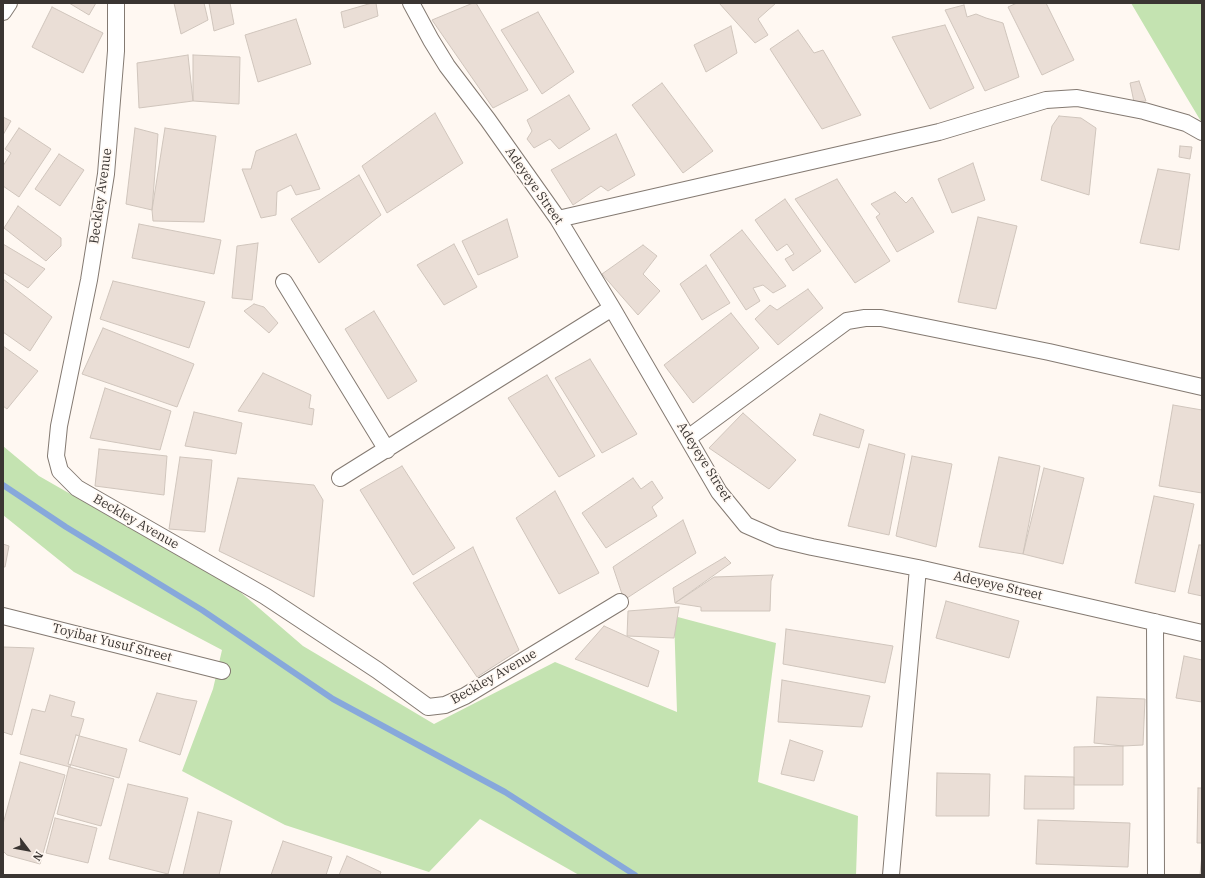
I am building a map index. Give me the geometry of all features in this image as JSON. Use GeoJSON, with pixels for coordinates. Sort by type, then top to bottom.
{"type":"FeatureCollection","features":[{"type":"Feature","properties":{"kind":"street"},"geometry":{"type":"LineString","coordinates":[[3,12],[9,3]]}},
{"type":"Feature","properties":{"kind":"street","name":"Beckley Avenue"},"geometry":{"type":"LineString","coordinates":[[116,3],[116,51],[106,174],[89,280],[59,426],[56,456],[60,471],[77,488],[265,596],[377,670],[428,707],[445,704],[465,696],[620,602]]}},
{"type":"Feature","properties":{"kind":"street","name":"Adeyeye Street"},"geometry":{"type":"LineString","coordinates":[[411,3],[446,66],[488,120],[558,219],[612,308],[719,492],[746,525],[778,539],[918,568],[1202,634]]}},
{"type":"Feature","properties":{"kind":"street"},"geometry":{"type":"LineString","coordinates":[[558,219],[939,132],[1046,100],[1077,98],[1144,111],[1186,123],[1202,132]]}},
{"type":"Feature","properties":{"kind":"street"},"geometry":{"type":"LineString","coordinates":[[284,282],[387,450]]}},
{"type":"Feature","properties":{"kind":"street"},"geometry":{"type":"LineString","coordinates":[[340,478],[612,308]]}},
{"type":"Feature","properties":{"kind":"street"},"geometry":{"type":"LineString","coordinates":[[688,438],[847,321],[866,318],[881,318],[1042,350],[1202,387]]}},
{"type":"Feature","properties":{"kind":"street"},"geometry":{"type":"LineString","coordinates":[[891,875],[918,568]]}},
{"type":"Feature","properties":{"kind":"street","name":"Toyibat Yusuf Street"},"geometry":{"type":"LineString","coordinates":[[3,616],[222,671]]}},
{"type":"Feature","properties":{"kind":"street"},"geometry":{"type":"LineString","coordinates":[[1155,622],[1156,875]]}},
{"type":"Feature","properties":{"kind":"green space"},"geometry":{"type":"Polygon","coordinates":[[[1131,3],[1202,3],[1202,123],[1187,98],[1131,3]]]}},
{"type":"Feature","properties":{"kind":"green space"},"geometry":{"type":"Polygon","coordinates":[[[3,446],[39,476],[238,590],[303,646],[434,724],[555,662],[677,712],[674,616],[776,643],[758,782],[858,816],[856,875],[579,875],[480,819],[429,872],[285,825],[182,771],[213,689],[222,650],[74,572],[3,515],[3,446]]]}},
{"type":"Feature","properties":{"kind":"building"},"geometry":{"type":"Polygon","coordinates":[[[69,3],[96,3],[89,15],[69,3]]]}},
{"type":"Feature","properties":{"kind":"building"},"geometry":{"type":"Polygon","coordinates":[[[174,3],[204,3],[208,20],[181,34],[174,3]]]}},
{"type":"Feature","properties":{"kind":"building"},"geometry":{"type":"Polygon","coordinates":[[[209,3],[230,3],[234,24],[214,31],[209,3]]]}},
{"type":"Feature","properties":{"kind":"building"},"geometry":{"type":"Polygon","coordinates":[[[376,3],[378,16],[344,28],[341,12],[376,3]]]}},
{"type":"Feature","properties":{"kind":"building"},"geometry":{"type":"Polygon","coordinates":[[[476,3],[528,90],[493,108],[432,20],[476,3]]]}},
{"type":"Feature","properties":{"kind":"building"},"geometry":{"type":"Polygon","coordinates":[[[719,3],[776,3],[758,19],[768,35],[755,43],[719,3]]]}},
{"type":"Feature","properties":{"kind":"building"},"geometry":{"type":"Polygon","coordinates":[[[1017,3],[1046,3],[1074,60],[1042,75],[1008,7],[1017,3]]]}},
{"type":"Feature","properties":{"kind":"building"},"geometry":{"type":"Polygon","coordinates":[[[964,5],[967,17],[976,14],[1003,23],[1019,77],[985,91],[945,10],[964,5]]]}},
{"type":"Feature","properties":{"kind":"building"},"geometry":{"type":"Polygon","coordinates":[[[52,7],[103,33],[83,73],[32,47],[52,7]]]}},
{"type":"Feature","properties":{"kind":"building"},"geometry":{"type":"Polygon","coordinates":[[[538,12],[574,72],[542,94],[501,30],[538,12]]]}},
{"type":"Feature","properties":{"kind":"building"},"geometry":{"type":"Polygon","coordinates":[[[296,19],[311,64],[258,82],[245,35],[296,19]]]}},
{"type":"Feature","properties":{"kind":"building"},"geometry":{"type":"Polygon","coordinates":[[[945,25],[974,88],[930,109],[892,37],[945,25]]]}},
{"type":"Feature","properties":{"kind":"building"},"geometry":{"type":"Polygon","coordinates":[[[731,26],[737,53],[706,72],[694,45],[731,26]]]}},
{"type":"Feature","properties":{"kind":"building"},"geometry":{"type":"Polygon","coordinates":[[[798,30],[814,53],[823,50],[861,115],[822,129],[770,49],[798,30]]]}},
{"type":"Feature","properties":{"kind":"building"},"geometry":{"type":"Polygon","coordinates":[[[188,55],[193,101],[139,108],[137,63],[188,55]]]}},
{"type":"Feature","properties":{"kind":"building"},"geometry":{"type":"Polygon","coordinates":[[[193,55],[240,57],[239,104],[193,101],[193,55]]]}},
{"type":"Feature","properties":{"kind":"building"},"geometry":{"type":"Polygon","coordinates":[[[1139,81],[1146,101],[1134,102],[1130,83],[1139,81]]]}},
{"type":"Feature","properties":{"kind":"building"},"geometry":{"type":"Polygon","coordinates":[[[662,83],[713,151],[683,173],[632,105],[662,83]]]}},
{"type":"Feature","properties":{"kind":"building"},"geometry":{"type":"Polygon","coordinates":[[[569,95],[590,129],[559,149],[550,139],[534,148],[527,139],[532,131],[527,120],[569,95]]]}},
{"type":"Feature","properties":{"kind":"building"},"geometry":{"type":"Polygon","coordinates":[[[435,113],[463,163],[387,213],[362,166],[435,113]]]}},
{"type":"Feature","properties":{"kind":"building"},"geometry":{"type":"Polygon","coordinates":[[[1059,116],[1081,118],[1096,128],[1089,195],[1041,180],[1052,126],[1059,116]]]}},
{"type":"Feature","properties":{"kind":"building"},"geometry":{"type":"Polygon","coordinates":[[[3,117],[11,121],[3,135],[3,117]]]}},
{"type":"Feature","properties":{"kind":"building"},"geometry":{"type":"Polygon","coordinates":[[[19,128],[51,149],[19,197],[3,186],[3,166],[11,153],[5,149],[19,128]]]}},
{"type":"Feature","properties":{"kind":"building"},"geometry":{"type":"Polygon","coordinates":[[[135,128],[158,134],[152,210],[126,204],[135,128]]]}},
{"type":"Feature","properties":{"kind":"building"},"geometry":{"type":"Polygon","coordinates":[[[165,128],[216,136],[204,222],[153,221],[152,210],[165,128]]]}},
{"type":"Feature","properties":{"kind":"building"},"geometry":{"type":"Polygon","coordinates":[[[296,134],[320,189],[296,195],[291,185],[277,192],[276,215],[261,218],[242,169],[251,169],[256,151],[296,134]]]}},
{"type":"Feature","properties":{"kind":"building"},"geometry":{"type":"Polygon","coordinates":[[[616,134],[635,175],[608,191],[601,186],[573,205],[551,170],[616,134]]]}},
{"type":"Feature","properties":{"kind":"building"},"geometry":{"type":"Polygon","coordinates":[[[1180,146],[1192,147],[1190,159],[1179,157],[1180,146]]]}},
{"type":"Feature","properties":{"kind":"building"},"geometry":{"type":"Polygon","coordinates":[[[59,154],[84,170],[60,206],[35,189],[59,154]]]}},
{"type":"Feature","properties":{"kind":"building"},"geometry":{"type":"Polygon","coordinates":[[[973,163],[985,200],[952,213],[938,179],[973,163]]]}},
{"type":"Feature","properties":{"kind":"building"},"geometry":{"type":"Polygon","coordinates":[[[1158,169],[1190,174],[1179,250],[1140,243],[1158,169]]]}},
{"type":"Feature","properties":{"kind":"building"},"geometry":{"type":"Polygon","coordinates":[[[359,175],[381,215],[319,263],[291,219],[359,175]]]}},
{"type":"Feature","properties":{"kind":"building"},"geometry":{"type":"Polygon","coordinates":[[[837,179],[890,261],[855,283],[795,199],[837,179]]]}},
{"type":"Feature","properties":{"kind":"building"},"geometry":{"type":"Polygon","coordinates":[[[895,192],[906,203],[912,197],[934,232],[897,252],[876,217],[880,214],[871,204],[895,192]]]}},
{"type":"Feature","properties":{"kind":"building"},"geometry":{"type":"Polygon","coordinates":[[[785,199],[821,251],[793,271],[785,259],[794,254],[787,244],[777,251],[755,220],[785,199]]]}},
{"type":"Feature","properties":{"kind":"building"},"geometry":{"type":"Polygon","coordinates":[[[18,206],[61,238],[61,246],[46,261],[4,228],[18,206]]]}},
{"type":"Feature","properties":{"kind":"building"},"geometry":{"type":"Polygon","coordinates":[[[978,217],[1017,226],[996,309],[958,302],[978,217]]]}},
{"type":"Feature","properties":{"kind":"building"},"geometry":{"type":"Polygon","coordinates":[[[507,219],[518,257],[478,275],[462,241],[507,219]]]}},
{"type":"Feature","properties":{"kind":"building"},"geometry":{"type":"Polygon","coordinates":[[[139,224],[221,240],[214,274],[132,258],[139,224]]]}},
{"type":"Feature","properties":{"kind":"building"},"geometry":{"type":"Polygon","coordinates":[[[742,230],[786,286],[773,293],[763,285],[753,288],[760,301],[746,310],[710,255],[742,230]]]}},
{"type":"Feature","properties":{"kind":"building"},"geometry":{"type":"Polygon","coordinates":[[[258,243],[252,300],[232,298],[237,246],[258,243]]]}},
{"type":"Feature","properties":{"kind":"building"},"geometry":{"type":"Polygon","coordinates":[[[3,244],[45,269],[28,288],[3,272],[3,244]]]}},
{"type":"Feature","properties":{"kind":"building"},"geometry":{"type":"Polygon","coordinates":[[[454,244],[477,287],[444,305],[417,265],[454,244]]]}},
{"type":"Feature","properties":{"kind":"building"},"geometry":{"type":"Polygon","coordinates":[[[643,245],[657,256],[643,274],[660,291],[638,315],[602,274],[643,245]]]}},
{"type":"Feature","properties":{"kind":"building"},"geometry":{"type":"Polygon","coordinates":[[[706,265],[730,303],[702,320],[680,284],[706,265]]]}},
{"type":"Feature","properties":{"kind":"building"},"geometry":{"type":"Polygon","coordinates":[[[3,279],[52,317],[30,351],[3,332],[3,279]]]}},
{"type":"Feature","properties":{"kind":"building"},"geometry":{"type":"Polygon","coordinates":[[[113,281],[205,302],[189,348],[100,319],[113,281]]]}},
{"type":"Feature","properties":{"kind":"building"},"geometry":{"type":"Polygon","coordinates":[[[808,289],[823,308],[778,345],[755,319],[770,305],[777,310],[808,289]]]}},
{"type":"Feature","properties":{"kind":"building"},"geometry":{"type":"Polygon","coordinates":[[[254,304],[264,307],[278,323],[269,333],[244,311],[254,304]]]}},
{"type":"Feature","properties":{"kind":"building"},"geometry":{"type":"Polygon","coordinates":[[[374,311],[417,381],[388,399],[345,329],[374,311]]]}},
{"type":"Feature","properties":{"kind":"building"},"geometry":{"type":"Polygon","coordinates":[[[731,313],[759,348],[693,403],[664,365],[731,313]]]}},
{"type":"Feature","properties":{"kind":"building"},"geometry":{"type":"Polygon","coordinates":[[[103,328],[194,364],[177,407],[82,374],[103,328]]]}},
{"type":"Feature","properties":{"kind":"building"},"geometry":{"type":"Polygon","coordinates":[[[3,346],[38,371],[7,409],[3,406],[3,346]]]}},
{"type":"Feature","properties":{"kind":"building"},"geometry":{"type":"Polygon","coordinates":[[[590,359],[637,434],[602,453],[555,378],[590,359]]]}},
{"type":"Feature","properties":{"kind":"building"},"geometry":{"type":"Polygon","coordinates":[[[263,373],[311,395],[309,408],[314,409],[312,425],[238,411],[263,373]]]}},
{"type":"Feature","properties":{"kind":"building"},"geometry":{"type":"Polygon","coordinates":[[[547,375],[595,456],[559,477],[508,398],[547,375]]]}},
{"type":"Feature","properties":{"kind":"building"},"geometry":{"type":"Polygon","coordinates":[[[105,388],[171,411],[160,450],[90,438],[105,388]]]}},
{"type":"Feature","properties":{"kind":"building"},"geometry":{"type":"Polygon","coordinates":[[[1173,405],[1202,410],[1202,493],[1159,486],[1173,405]]]}},
{"type":"Feature","properties":{"kind":"building"},"geometry":{"type":"Polygon","coordinates":[[[194,412],[242,423],[236,454],[185,446],[194,412]]]}},
{"type":"Feature","properties":{"kind":"building"},"geometry":{"type":"Polygon","coordinates":[[[743,413],[796,460],[769,489],[709,448],[743,413]]]}},
{"type":"Feature","properties":{"kind":"building"},"geometry":{"type":"Polygon","coordinates":[[[820,414],[864,430],[859,448],[813,435],[820,414]]]}},
{"type":"Feature","properties":{"kind":"building"},"geometry":{"type":"Polygon","coordinates":[[[869,444],[905,454],[889,535],[848,526],[869,444]]]}},
{"type":"Feature","properties":{"kind":"building"},"geometry":{"type":"Polygon","coordinates":[[[99,449],[167,456],[164,495],[95,486],[99,449]]]}},
{"type":"Feature","properties":{"kind":"building"},"geometry":{"type":"Polygon","coordinates":[[[912,456],[952,464],[936,547],[896,536],[912,456]]]}},
{"type":"Feature","properties":{"kind":"building"},"geometry":{"type":"Polygon","coordinates":[[[180,457],[212,460],[205,532],[169,529],[180,457]]]}},
{"type":"Feature","properties":{"kind":"building"},"geometry":{"type":"Polygon","coordinates":[[[999,457],[1040,466],[1023,554],[979,547],[999,457]]]}},
{"type":"Feature","properties":{"kind":"building"},"geometry":{"type":"Polygon","coordinates":[[[402,466],[455,548],[413,575],[360,490],[402,466]]]}},
{"type":"Feature","properties":{"kind":"building"},"geometry":{"type":"Polygon","coordinates":[[[1044,468],[1084,478],[1063,564],[1023,554],[1044,468]]]}},
{"type":"Feature","properties":{"kind":"building"},"geometry":{"type":"Polygon","coordinates":[[[238,478],[314,485],[323,500],[314,597],[219,551],[238,478]]]}},
{"type":"Feature","properties":{"kind":"building"},"geometry":{"type":"Polygon","coordinates":[[[633,478],[641,489],[652,481],[663,498],[652,507],[657,516],[606,548],[582,513],[633,478]]]}},
{"type":"Feature","properties":{"kind":"building"},"geometry":{"type":"Polygon","coordinates":[[[555,491],[599,573],[559,594],[516,518],[555,491]]]}},
{"type":"Feature","properties":{"kind":"building"},"geometry":{"type":"Polygon","coordinates":[[[1154,496],[1194,504],[1175,592],[1135,583],[1154,496]]]}},
{"type":"Feature","properties":{"kind":"building"},"geometry":{"type":"Polygon","coordinates":[[[683,520],[696,553],[624,600],[613,567],[683,520]]]}},
{"type":"Feature","properties":{"kind":"building"},"geometry":{"type":"Polygon","coordinates":[[[3,544],[9,546],[5,567],[3,567],[3,544]]]}},
{"type":"Feature","properties":{"kind":"building"},"geometry":{"type":"Polygon","coordinates":[[[1199,545],[1202,545],[1202,596],[1188,593],[1199,545]]]}},
{"type":"Feature","properties":{"kind":"building"},"geometry":{"type":"Polygon","coordinates":[[[473,547],[519,650],[477,677],[413,583],[473,547]]]}},
{"type":"Feature","properties":{"kind":"building"},"geometry":{"type":"Polygon","coordinates":[[[725,557],[731,563],[675,603],[673,588],[725,557]]]}},
{"type":"Feature","properties":{"kind":"building"},"geometry":{"type":"Polygon","coordinates":[[[773,575],[771,581],[770,611],[701,611],[701,607],[675,603],[714,577],[773,575]]]}},
{"type":"Feature","properties":{"kind":"building"},"geometry":{"type":"Polygon","coordinates":[[[946,601],[1019,621],[1009,658],[936,638],[946,601]]]}},
{"type":"Feature","properties":{"kind":"building"},"geometry":{"type":"Polygon","coordinates":[[[679,607],[674,638],[627,636],[628,611],[679,607]]]}},
{"type":"Feature","properties":{"kind":"building"},"geometry":{"type":"Polygon","coordinates":[[[604,626],[659,651],[648,687],[575,659],[604,626]]]}},
{"type":"Feature","properties":{"kind":"building"},"geometry":{"type":"Polygon","coordinates":[[[786,629],[893,646],[885,683],[783,664],[786,629]]]}},
{"type":"Feature","properties":{"kind":"building"},"geometry":{"type":"Polygon","coordinates":[[[3,647],[34,648],[12,735],[3,732],[3,647]]]}},
{"type":"Feature","properties":{"kind":"building"},"geometry":{"type":"Polygon","coordinates":[[[1184,656],[1202,660],[1202,702],[1176,698],[1184,656]]]}},
{"type":"Feature","properties":{"kind":"building"},"geometry":{"type":"Polygon","coordinates":[[[782,680],[870,696],[862,727],[778,722],[782,680]]]}},
{"type":"Feature","properties":{"kind":"building"},"geometry":{"type":"Polygon","coordinates":[[[157,693],[197,701],[180,755],[139,741],[157,693]]]}},
{"type":"Feature","properties":{"kind":"building"},"geometry":{"type":"Polygon","coordinates":[[[50,695],[75,702],[71,716],[84,719],[70,767],[20,754],[32,709],[45,712],[50,695]]]}},
{"type":"Feature","properties":{"kind":"building"},"geometry":{"type":"Polygon","coordinates":[[[1097,697],[1145,699],[1143,745],[1123,746],[1094,743],[1097,697]]]}},
{"type":"Feature","properties":{"kind":"building"},"geometry":{"type":"Polygon","coordinates":[[[76,735],[127,749],[119,778],[68,764],[76,735]]]}},
{"type":"Feature","properties":{"kind":"building"},"geometry":{"type":"Polygon","coordinates":[[[790,740],[823,751],[814,781],[781,774],[790,740]]]}},
{"type":"Feature","properties":{"kind":"building"},"geometry":{"type":"Polygon","coordinates":[[[1123,746],[1123,785],[1074,785],[1074,747],[1123,746]]]}},
{"type":"Feature","properties":{"kind":"building"},"geometry":{"type":"Polygon","coordinates":[[[20,762],[65,775],[40,864],[7,855],[3,851],[3,824],[20,762]]]}},
{"type":"Feature","properties":{"kind":"building"},"geometry":{"type":"Polygon","coordinates":[[[69,767],[114,779],[101,826],[57,814],[69,767]]]}},
{"type":"Feature","properties":{"kind":"building"},"geometry":{"type":"Polygon","coordinates":[[[937,773],[990,774],[989,816],[936,816],[937,773]]]}},
{"type":"Feature","properties":{"kind":"building"},"geometry":{"type":"Polygon","coordinates":[[[1025,776],[1074,777],[1074,809],[1024,809],[1025,776]]]}},
{"type":"Feature","properties":{"kind":"building"},"geometry":{"type":"Polygon","coordinates":[[[128,784],[188,798],[168,874],[109,859],[128,784]]]}},
{"type":"Feature","properties":{"kind":"building"},"geometry":{"type":"Polygon","coordinates":[[[1198,788],[1202,788],[1202,843],[1197,843],[1198,788]]]}},
{"type":"Feature","properties":{"kind":"building"},"geometry":{"type":"Polygon","coordinates":[[[198,812],[232,821],[219,875],[183,875],[198,812]]]}},
{"type":"Feature","properties":{"kind":"building"},"geometry":{"type":"Polygon","coordinates":[[[55,818],[97,828],[88,863],[46,853],[55,818]]]}},
{"type":"Feature","properties":{"kind":"building"},"geometry":{"type":"Polygon","coordinates":[[[1038,820],[1130,823],[1128,867],[1036,864],[1038,820]]]}},
{"type":"Feature","properties":{"kind":"building"},"geometry":{"type":"Polygon","coordinates":[[[283,841],[332,857],[326,875],[271,875],[283,841]]]}},
{"type":"Feature","properties":{"kind":"building"},"geometry":{"type":"Polygon","coordinates":[[[1202,854],[1202,875],[1200,875],[1202,854]]]}},
{"type":"Feature","properties":{"kind":"building"},"geometry":{"type":"Polygon","coordinates":[[[347,856],[381,872],[380,875],[339,875],[347,856]]]}},
{"type":"Feature","properties":{"kind":"waterway"},"geometry":{"type":"LineString","coordinates":[[3,485],[66,527],[202,610],[333,699],[505,792],[635,875]]}}]}
